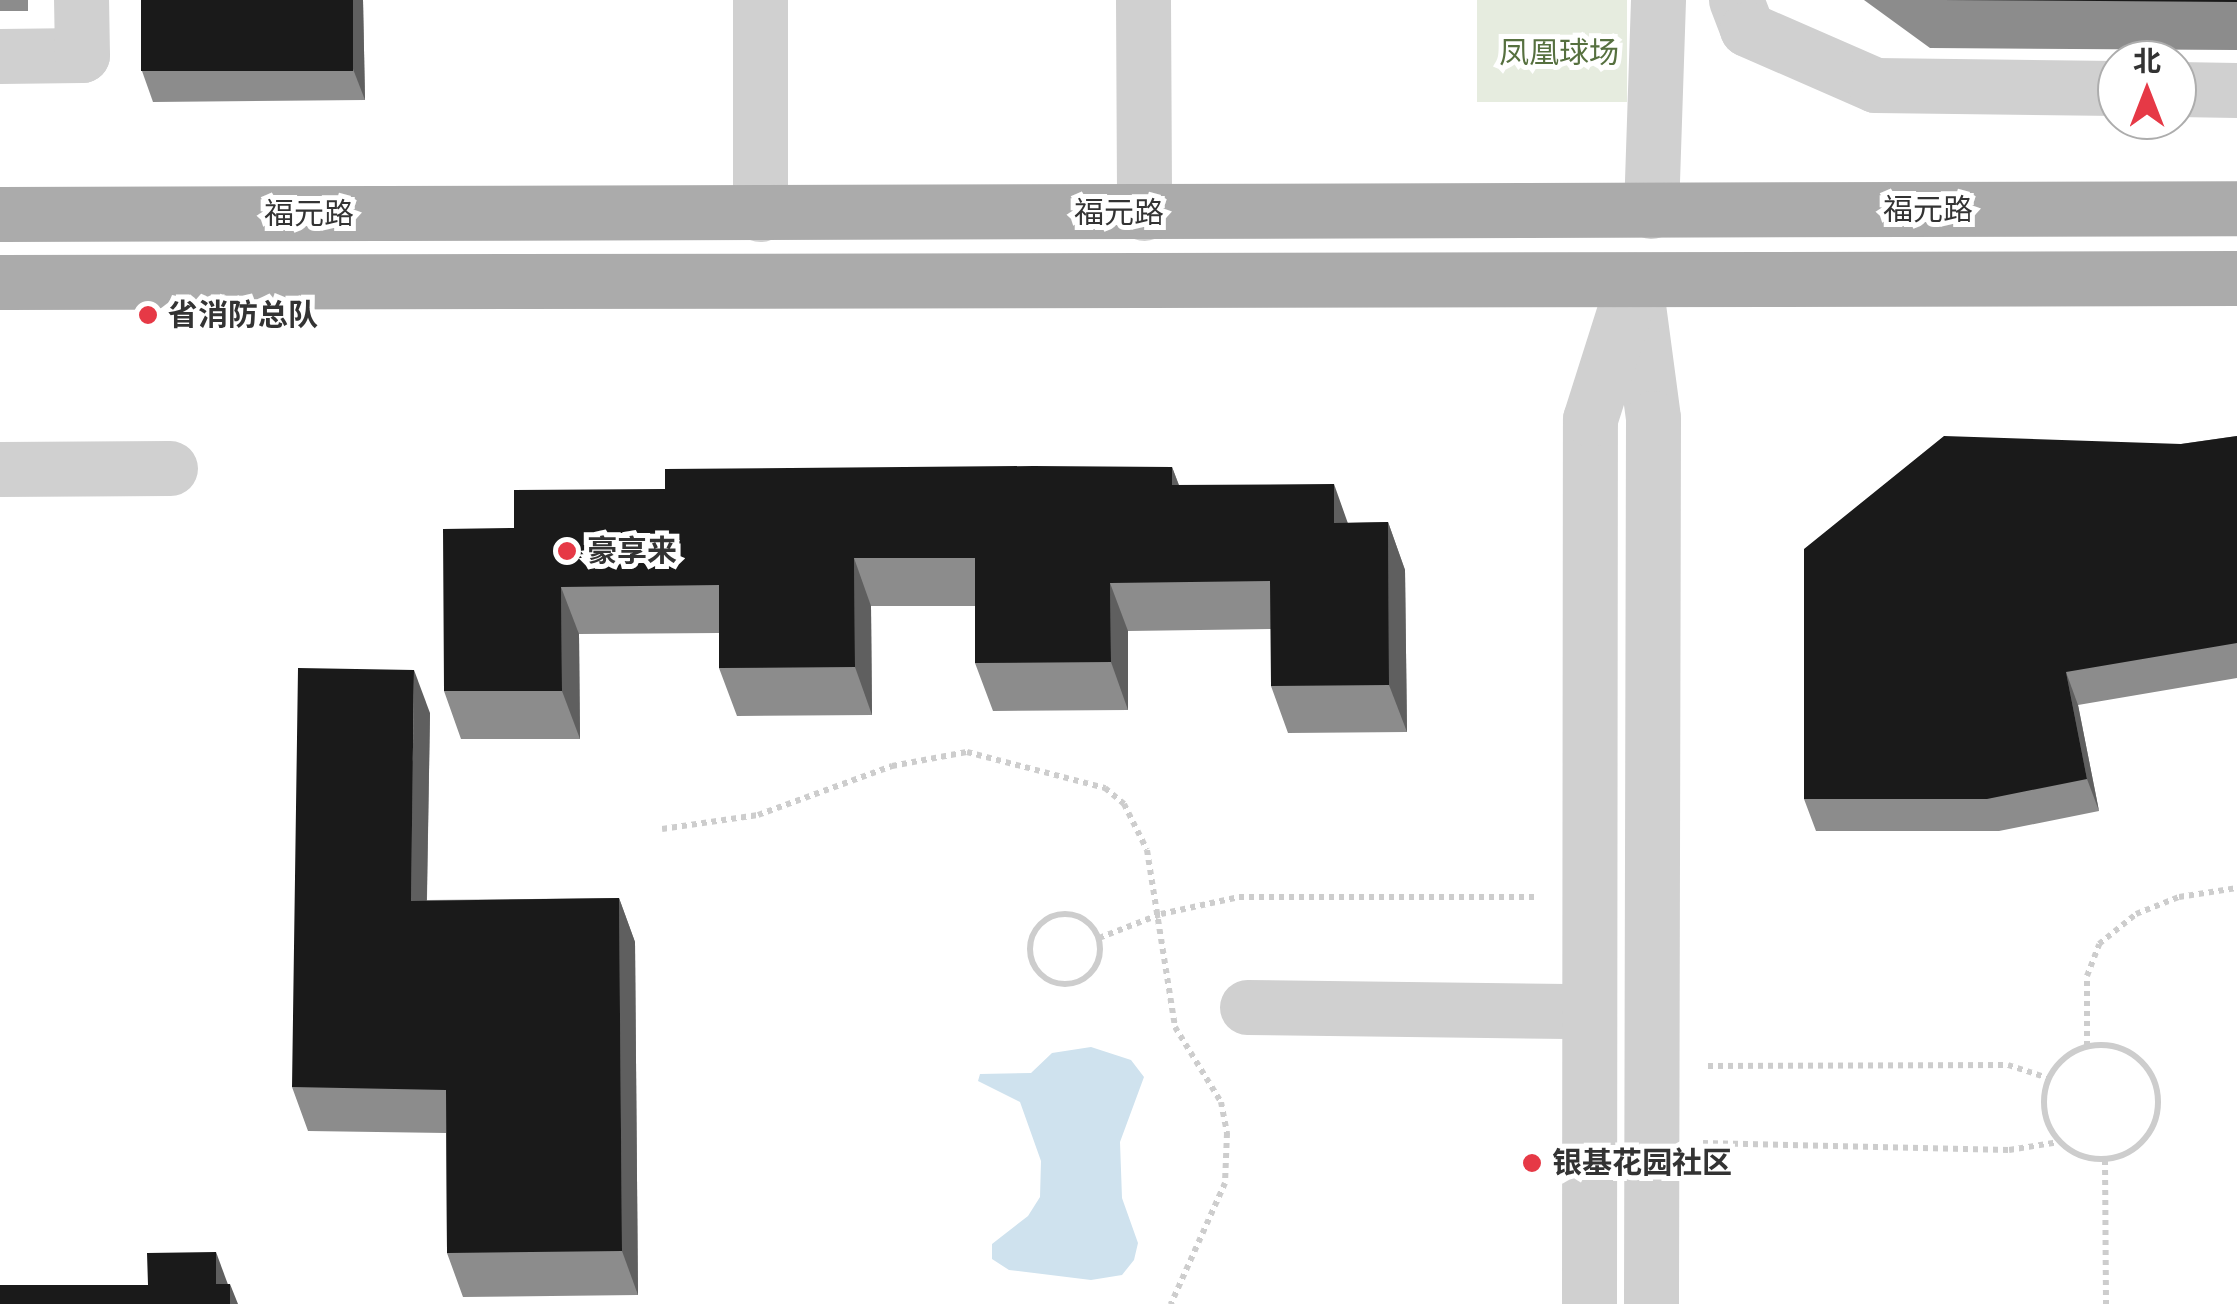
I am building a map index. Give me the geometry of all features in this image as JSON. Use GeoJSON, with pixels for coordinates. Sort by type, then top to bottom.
{"type":"FeatureCollection","features":[{"type":"Feature","properties":{"kind":"main road","name":"福元路"},"geometry":{"type":"LineString","coordinates":[[0,214],[2237,208]]}},
{"type":"Feature","properties":{"kind":"main road"},"geometry":{"type":"LineString","coordinates":[[0,282],[2237,278]]}},
{"type":"Feature","properties":{"kind":"street"},"geometry":{"type":"LineString","coordinates":[[0,56],[82,55],[81,0]]}},
{"type":"Feature","properties":{"kind":"street"},"geometry":{"type":"LineString","coordinates":[[760,0],[760,214]]}},
{"type":"Feature","properties":{"kind":"street"},"geometry":{"type":"LineString","coordinates":[[1143,0],[1144,213]]}},
{"type":"Feature","properties":{"kind":"street"},"geometry":{"type":"LineString","coordinates":[[1651,211],[1658,0]]}},
{"type":"Feature","properties":{"kind":"street"},"geometry":{"type":"LineString","coordinates":[[1736,0],[1748,30],[1875,85],[2097,88]]}},
{"type":"Feature","properties":{"kind":"street"},"geometry":{"type":"LineString","coordinates":[[2197,89],[2237,90]]}},
{"type":"Feature","properties":{"kind":"street"},"geometry":{"type":"LineString","coordinates":[[1589,1304],[1590,420],[1634,280]]}},
{"type":"Feature","properties":{"kind":"street"},"geometry":{"type":"LineString","coordinates":[[1634,280],[1653,418],[1651,1304]]}},
{"type":"Feature","properties":{"kind":"street"},"geometry":{"type":"LineString","coordinates":[[0,469],[170,468]]}},
{"type":"Feature","properties":{"kind":"street"},"geometry":{"type":"LineString","coordinates":[[1246,1007],[1590,1011]]}},
{"type":"Feature","properties":{"kind":"path"},"geometry":{"type":"LineString","coordinates":[[662,828],[758,815],[934,755],[1011,759],[1105,788],[1124,804],[1147,850],[1161,914],[1175,1027],[1221,1102],[1227,1133],[1225,1183],[1171,1304]]}},
{"type":"Feature","properties":{"kind":"path"},"geometry":{"type":"LineString","coordinates":[[2086,1046],[2086,976],[2098,944],[2136,914],[2179,896],[2237,888]]}},
{"type":"Feature","properties":{"kind":"path"},"geometry":{"type":"LineString","coordinates":[[1099,938],[1161,914],[1239,896],[1590,898]]}},
{"type":"Feature","properties":{"kind":"path"},"geometry":{"type":"LineString","coordinates":[[1062,913],[1088,922],[1099,938],[1098,962],[1072,984],[1054,983],[1030,956],[1037,926],[1062,913]]}},
{"type":"Feature","properties":{"kind":"path"},"geometry":{"type":"LineString","coordinates":[[2109,1044],[2131,1053],[2148,1067],[2157,1088],[2158,1114],[2148,1136],[2128,1152],[2104,1160],[2080,1156],[2059,1142],[2046,1120],[2048,1078],[2057,1064],[2086,1046],[2109,1044]]}},
{"type":"Feature","properties":{"kind":"path"},"geometry":{"type":"LineString","coordinates":[[1652,1066],[2008,1065],[2048,1078]]}},
{"type":"Feature","properties":{"kind":"path"},"geometry":{"type":"LineString","coordinates":[[1652,1142],[2010,1150],[2059,1142]]}},
{"type":"Feature","properties":{"kind":"path"},"geometry":{"type":"LineString","coordinates":[[2104,1160],[2106,1304]]}},
{"type":"Feature","properties":{"kind":"green space","name":"凤凰球场"},"geometry":{"type":"Polygon","coordinates":[[[1477,0],[1627,0],[1627,102],[1477,102],[1477,0]]]}},
{"type":"Feature","properties":{"kind":"water"},"geometry":{"type":"Polygon","coordinates":[[[1091,1047],[1131,1060],[1144,1077],[1120,1142],[1122,1198],[1138,1243],[1134,1260],[1122,1275],[1091,1280],[1009,1270],[992,1259],[992,1244],[1028,1216],[1040,1197],[1041,1161],[1020,1102],[978,1081],[980,1074],[1031,1073],[1052,1053],[1091,1047]]]}},
{"type":"Feature","properties":{"kind":"building"},"geometry":{"type":"Polygon","coordinates":[[[141,0],[353,0],[353,71],[141,71],[141,0]]]}},
{"type":"Feature","properties":{"kind":"building"},"geometry":{"type":"Polygon","coordinates":[[[1942,0],[2237,0],[2237,2],[1942,0]]]}},
{"type":"Feature","properties":{"kind":"building"},"geometry":{"type":"Polygon","coordinates":[[[1944,436],[2181,444],[2237,436],[2237,643],[2066,672],[2087,779],[1987,799],[1804,799],[1804,549],[1944,436]]]}},
{"type":"Feature","properties":{"kind":"building"},"geometry":{"type":"Polygon","coordinates":[[[1172,467],[1172,485],[1334,484],[1334,523],[1388,522],[1389,685],[1271,686],[1270,581],[1110,583],[1111,662],[975,663],[975,558],[854,558],[855,667],[719,668],[719,585],[561,587],[562,691],[444,691],[443,529],[514,528],[514,490],[665,489],[665,469],[1172,467]]]}},
{"type":"Feature","properties":{"kind":"building"},"geometry":{"type":"Polygon","coordinates":[[[298,668],[414,670],[411,901],[619,898],[622,1251],[447,1253],[446,1090],[292,1087],[298,668]]]}},
{"type":"Feature","properties":{"kind":"building"},"geometry":{"type":"Polygon","coordinates":[[[216,1252],[216,1284],[230,1284],[230,1304],[0,1304],[0,1285],[148,1285],[147,1253],[216,1252]]]}},
{"type":"Feature","properties":{"kind":"place","name":"省消防总队"},"geometry":{"type":"Point","coordinates":[148,315]}},
{"type":"Feature","properties":{"kind":"place","name":"豪享来"},"geometry":{"type":"Point","coordinates":[567,551]}},
{"type":"Feature","properties":{"kind":"place","name":"银基花园社区"},"geometry":{"type":"Point","coordinates":[1532,1163]}}]}
